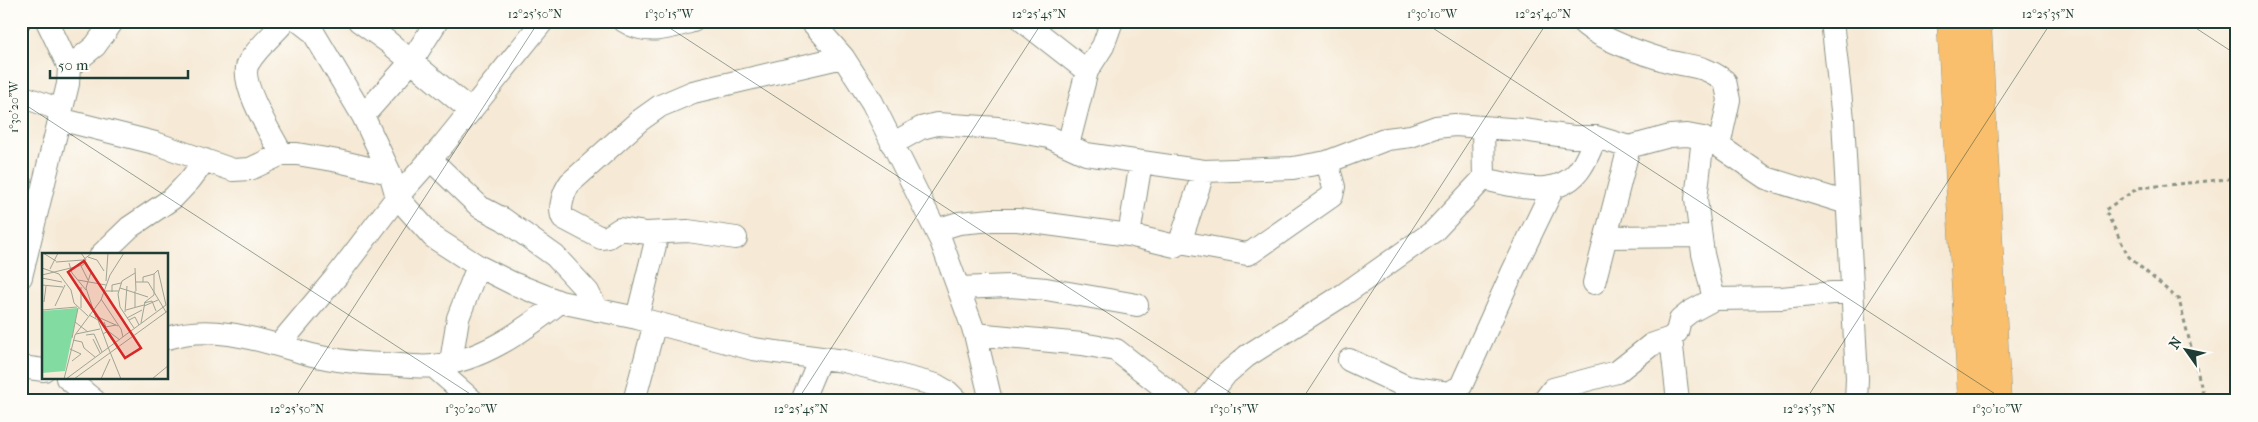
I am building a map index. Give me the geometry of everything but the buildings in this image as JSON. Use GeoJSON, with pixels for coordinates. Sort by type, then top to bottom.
{"type":"FeatureCollection","features":[{"type":"Feature","properties":{"kind":"main road"},"geometry":{"type":"LineString","coordinates":[[1951,21],[1972,401]]}},
{"type":"Feature","properties":{"kind":"main road"},"geometry":{"type":"LineString","coordinates":[[1977,21],[1997,401]]}},
{"type":"Feature","properties":{"kind":"street"},"geometry":{"type":"LineString","coordinates":[[27,267],[68,84],[69,68],[47,21]]}},
{"type":"Feature","properties":{"kind":"street"},"geometry":{"type":"LineString","coordinates":[[69,68],[95,46],[113,21]]}},
{"type":"Feature","properties":{"kind":"street"},"geometry":{"type":"LineString","coordinates":[[282,154],[256,105],[246,70],[249,61],[285,21]]}},
{"type":"Feature","properties":{"kind":"street"},"geometry":{"type":"LineString","coordinates":[[359,21],[388,42],[471,111]]}},
{"type":"Feature","properties":{"kind":"street"},"geometry":{"type":"LineString","coordinates":[[363,116],[410,62],[437,21]]}},
{"type":"Feature","properties":{"kind":"street"},"geometry":{"type":"LineString","coordinates":[[279,345],[336,276],[397,197],[471,111],[543,21]]}},
{"type":"Feature","properties":{"kind":"street"},"geometry":{"type":"LineString","coordinates":[[624,21],[641,29],[657,30],[693,21]]}},
{"type":"Feature","properties":{"kind":"street"},"geometry":{"type":"LineString","coordinates":[[811,21],[843,57],[872,102],[936,230],[975,334],[991,401]]}},
{"type":"Feature","properties":{"kind":"street"},"geometry":{"type":"LineString","coordinates":[[1022,21],[1087,71]]}},
{"type":"Feature","properties":{"kind":"street"},"geometry":{"type":"LineString","coordinates":[[1068,145],[1087,71],[1103,46],[1112,21]]}},
{"type":"Feature","properties":{"kind":"street"},"geometry":{"type":"LineString","coordinates":[[1581,21],[1611,40],[1665,60],[1699,66],[1713,72],[1725,81],[1729,100],[1711,142],[1696,199],[1700,236],[1714,299]]}},
{"type":"Feature","properties":{"kind":"street"},"geometry":{"type":"LineString","coordinates":[[1832,21],[1843,119],[1856,401]]}},
{"type":"Feature","properties":{"kind":"street"},"geometry":{"type":"LineString","coordinates":[[310,25],[363,116],[390,173],[397,197],[433,237],[478,266],[512,283],[560,302],[646,321],[753,349],[844,361],[936,385],[948,392],[957,401]]}},
{"type":"Feature","properties":{"kind":"street"},"geometry":{"type":"LineString","coordinates":[[736,238],[688,231],[658,233],[620,229],[604,238],[563,218],[561,215],[567,188],[639,121],[660,106],[693,92],[843,57]]}},
{"type":"Feature","properties":{"kind":"street"},"geometry":{"type":"LineString","coordinates":[[21,96],[60,114],[241,171],[282,154],[315,156],[390,173]]}},
{"type":"Feature","properties":{"kind":"street"},"geometry":{"type":"LineString","coordinates":[[892,144],[921,128],[937,124],[1019,131],[1049,137],[1086,154],[1204,171],[1292,168],[1327,162],[1387,139],[1411,136],[1436,127],[1483,127],[1573,138],[1596,137],[1629,147],[1670,136],[1686,135],[1711,142],[1766,178],[1847,203]]}},
{"type":"Feature","properties":{"kind":"street"},"geometry":{"type":"LineString","coordinates":[[1205,401],[1226,374],[1247,356],[1343,295],[1434,231],[1484,179],[1483,127]]}},
{"type":"Feature","properties":{"kind":"street"},"geometry":{"type":"LineString","coordinates":[[1484,179],[1523,188],[1553,188],[1570,179],[1582,167],[1596,137]]}},
{"type":"Feature","properties":{"kind":"street"},"geometry":{"type":"LineString","coordinates":[[1594,283],[1629,147]]}},
{"type":"Feature","properties":{"kind":"street"},"geometry":{"type":"LineString","coordinates":[[430,159],[480,207],[503,219],[555,256],[588,292],[597,310]]}},
{"type":"Feature","properties":{"kind":"street"},"geometry":{"type":"LineString","coordinates":[[102,253],[130,227],[173,198],[190,180],[204,160]]}},
{"type":"Feature","properties":{"kind":"street"},"geometry":{"type":"LineString","coordinates":[[1129,235],[1141,162]]}},
{"type":"Feature","properties":{"kind":"street"},"geometry":{"type":"LineString","coordinates":[[1180,242],[1248,254],[1252,252],[1332,196],[1334,187],[1327,162]]}},
{"type":"Feature","properties":{"kind":"street"},"geometry":{"type":"LineString","coordinates":[[936,230],[959,223],[1018,220],[1129,235],[1176,246],[1180,242],[1204,171]]}},
{"type":"Feature","properties":{"kind":"street"},"geometry":{"type":"LineString","coordinates":[[1349,360],[1407,387],[1449,393],[1461,386],[1512,272],[1553,188]]}},
{"type":"Feature","properties":{"kind":"street"},"geometry":{"type":"LineString","coordinates":[[634,401],[658,233]]}},
{"type":"Feature","properties":{"kind":"street"},"geometry":{"type":"LineString","coordinates":[[1606,237],[1700,236]]}},
{"type":"Feature","properties":{"kind":"street"},"geometry":{"type":"LineString","coordinates":[[442,364],[478,266]]}},
{"type":"Feature","properties":{"kind":"street"},"geometry":{"type":"LineString","coordinates":[[959,288],[1010,286],[1046,289],[1137,306]]}},
{"type":"Feature","properties":{"kind":"street"},"geometry":{"type":"LineString","coordinates":[[1544,401],[1553,389],[1617,372],[1651,345],[1671,338],[1678,332],[1680,320],[1690,312],[1714,299],[1790,298],[1852,290]]}},
{"type":"Feature","properties":{"kind":"street"},"geometry":{"type":"LineString","coordinates":[[169,338],[186,332],[205,332],[279,345],[335,360],[442,364],[467,357],[512,338],[560,302]]}},
{"type":"Feature","properties":{"kind":"street"},"geometry":{"type":"LineString","coordinates":[[975,334],[1082,344],[1116,350],[1181,401]]}},
{"type":"Feature","properties":{"kind":"street"},"geometry":{"type":"LineString","coordinates":[[1671,338],[1678,401]]}},
{"type":"Feature","properties":{"kind":"street"},"geometry":{"type":"LineString","coordinates":[[802,401],[820,358]]}},
{"type":"Feature","properties":{"kind":"street"},"geometry":{"type":"LineString","coordinates":[[442,364],[473,401]]}},
{"type":"Feature","properties":{"kind":"street"},"geometry":{"type":"LineString","coordinates":[[21,367],[42,370]]}},
{"type":"Feature","properties":{"kind":"street"},"geometry":{"type":"LineString","coordinates":[[69,380],[95,401]]}},
{"type":"Feature","properties":{"kind":"path"},"geometry":{"type":"LineString","coordinates":[[2205,401],[2179,300],[2130,257],[2106,210],[2138,188],[2237,178]]}}]}
